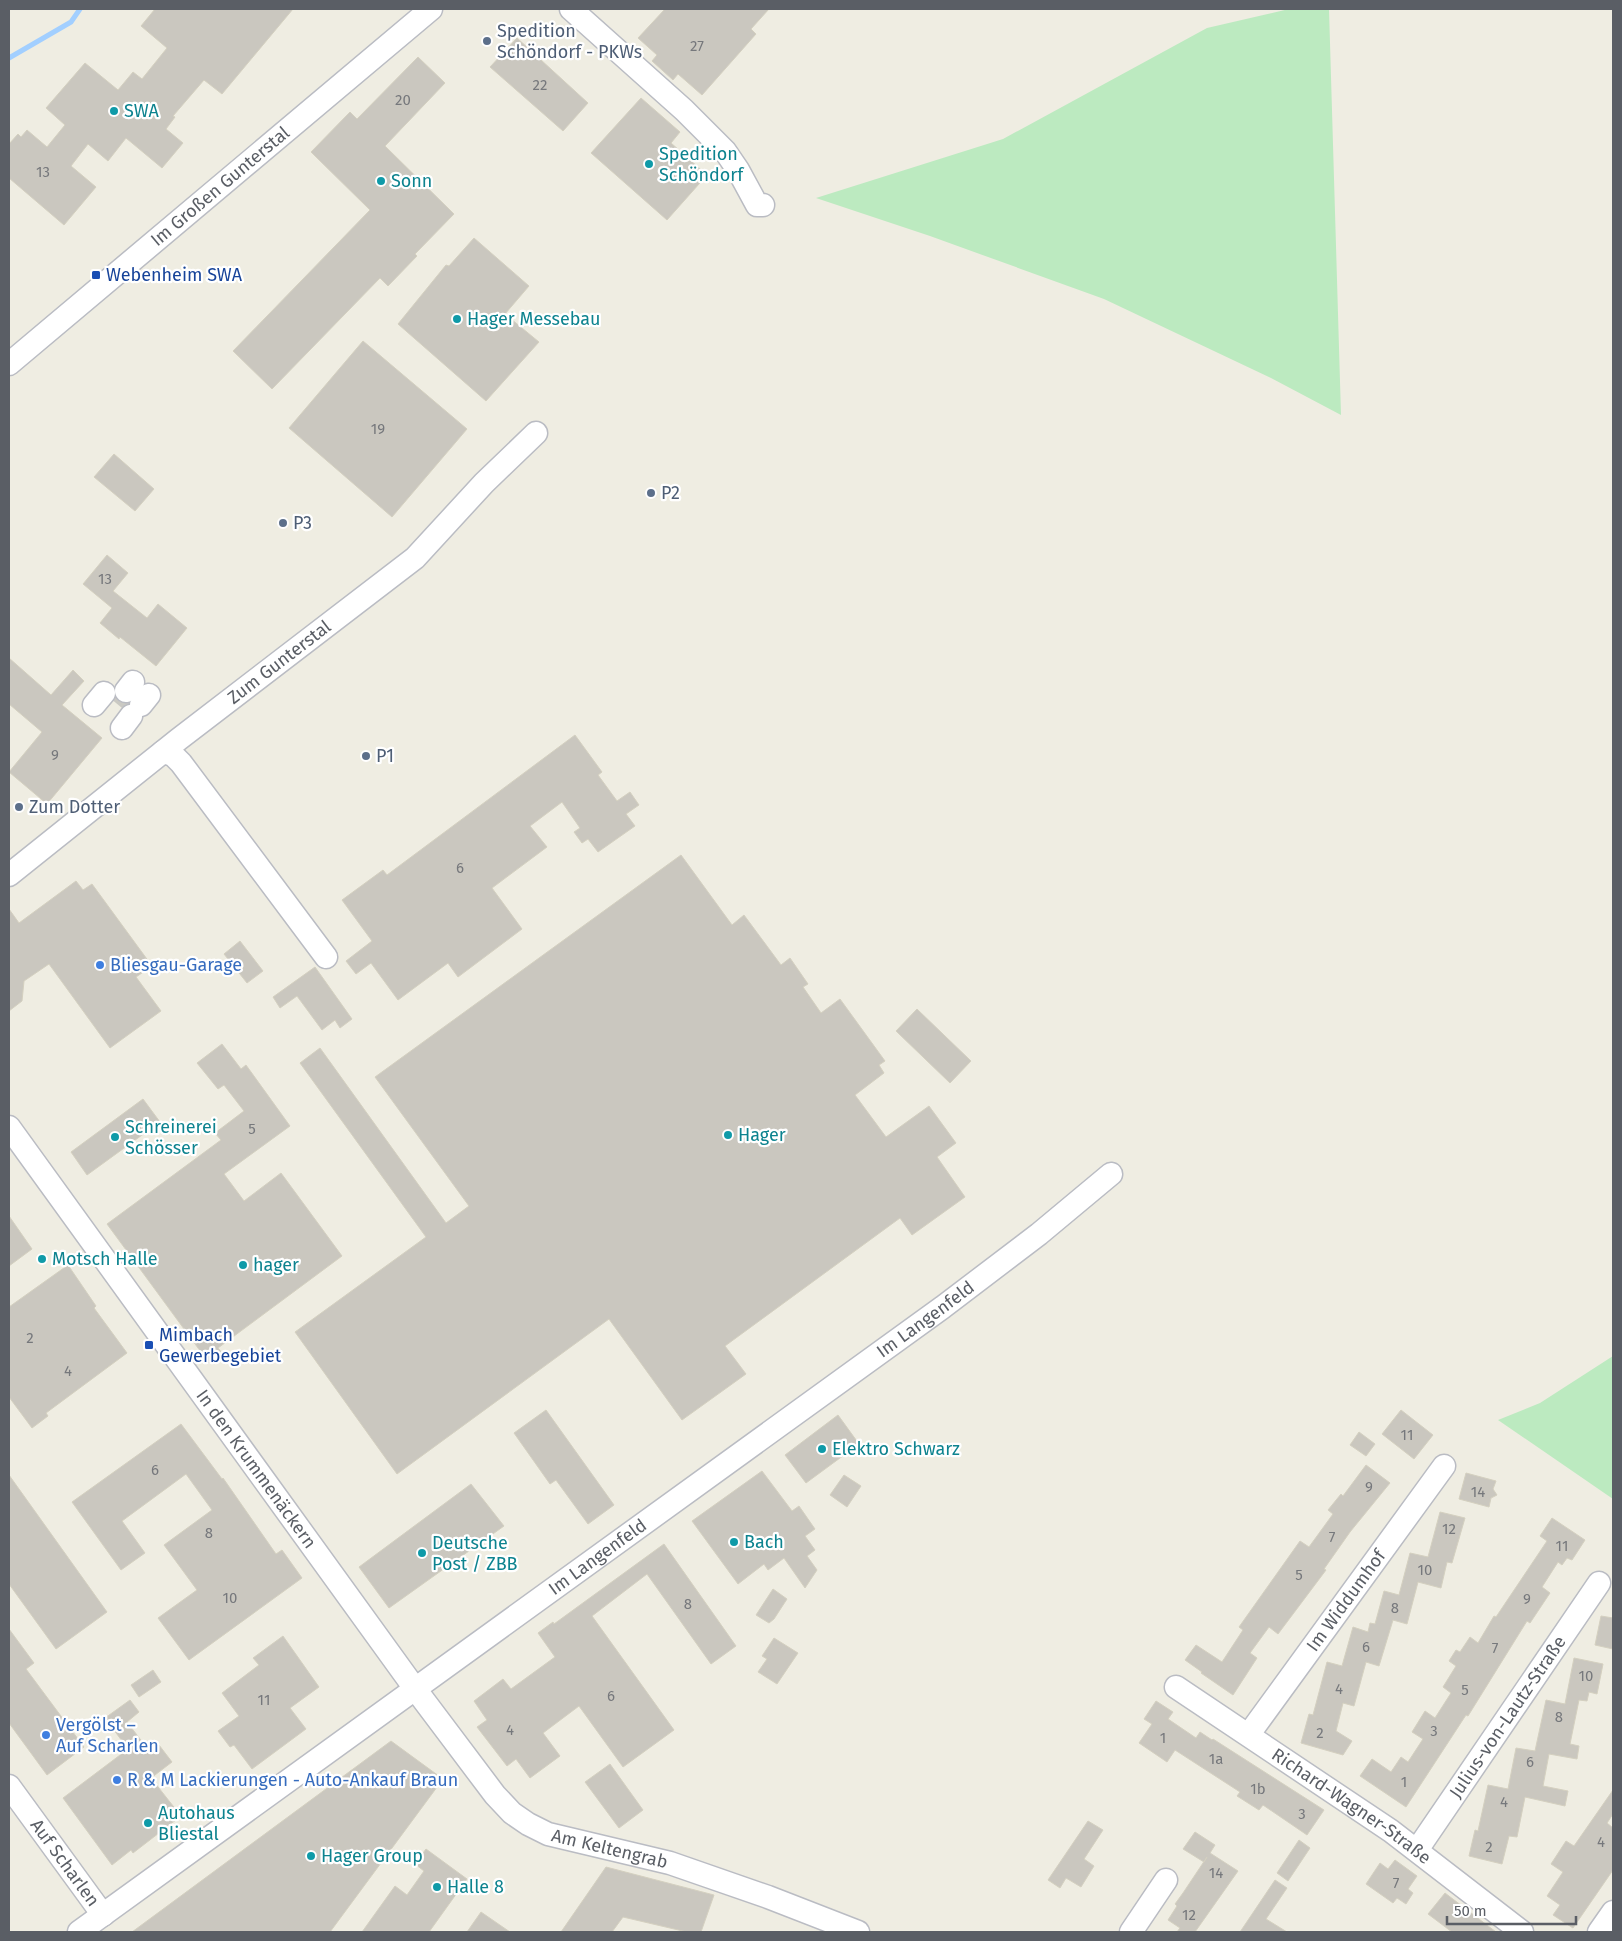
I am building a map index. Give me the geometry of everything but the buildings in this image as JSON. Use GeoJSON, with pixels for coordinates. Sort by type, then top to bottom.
{"type":"FeatureCollection","features":[{"type":"Feature","properties":{"kind":"street","name":"Im Großen Gunterstal"},"geometry":{"type":"LineString","coordinates":[[9,364],[431,9]]}},
{"type":"Feature","properties":{"kind":"street"},"geometry":{"type":"LineString","coordinates":[[571,9],[684,110],[725,152],[760,205]]}},
{"type":"Feature","properties":{"kind":"street","name":"Zum Gunterstal"},"geometry":{"type":"LineString","coordinates":[[9,875],[163,752],[415,558],[484,483],[536,433]]}},
{"type":"Feature","properties":{"kind":"street"},"geometry":{"type":"LineString","coordinates":[[163,752],[173,755],[181,763],[321,951]]}},
{"type":"Feature","properties":{"kind":"street","name":"In den Krummenäckern"},"geometry":{"type":"LineString","coordinates":[[9,1127],[416,1690]]}},
{"type":"Feature","properties":{"kind":"street","name":"Im Langenfeld"},"geometry":{"type":"LineString","coordinates":[[79,1932],[943,1307],[1039,1234],[1111,1174]]}},
{"type":"Feature","properties":{"kind":"street","name":"Im Widdumhof"},"geometry":{"type":"LineString","coordinates":[[1249,1734],[1444,1466]]}},
{"type":"Feature","properties":{"kind":"street","name":"Julius-von-Lautz-Straße"},"geometry":{"type":"LineString","coordinates":[[1418,1850],[1599,1583]]}},
{"type":"Feature","properties":{"kind":"street","name":"Richard-Wagner-Straße"},"geometry":{"type":"LineString","coordinates":[[1176,1687],[1249,1734],[1418,1850],[1522,1932]]}},
{"type":"Feature","properties":{"kind":"street","name":"Am Keltengrab"},"geometry":{"type":"LineString","coordinates":[[416,1690],[495,1795],[512,1813],[528,1824],[548,1834],[670,1863],[710,1876],[821,1916],[858,1932]]}},
{"type":"Feature","properties":{"kind":"street","name":"Auf Scharlen"},"geometry":{"type":"LineString","coordinates":[[9,1786],[103,1915]]}},
{"type":"Feature","properties":{"kind":"street"},"geometry":{"type":"LineString","coordinates":[[1131,1932],[1166,1880]]}},
{"type":"Feature","properties":{"kind":"street"},"geometry":{"type":"LineString","coordinates":[[1600,1932],[1613,1912]]}},
{"type":"Feature","properties":{"kind":"green space"},"geometry":{"type":"Polygon","coordinates":[[[1289,9],[1329,9],[1341,415],[1271,378],[1104,299],[930,236],[816,198],[1003,139],[1207,28],[1289,9]]]}},
{"type":"Feature","properties":{"kind":"green space"},"geometry":{"type":"Polygon","coordinates":[[[1613,1356],[1613,1499],[1498,1420],[1540,1403],[1613,1356]]]}},
{"type":"Feature","properties":{"kind":"waterway"},"geometry":{"type":"LineString","coordinates":[[9,58],[71,22],[80,9]]}},
{"type":"Feature","properties":{"kind":"tunnel"},"geometry":{"type":"LineString","coordinates":[[116,703],[126,691]]}},
{"type":"Feature","properties":{"kind":"place","name":"Spedition Schöndorf - PKWs"},"geometry":{"type":"Point","coordinates":[487,41]}},
{"type":"Feature","properties":{"kind":"place","name":"SWA"},"geometry":{"type":"Point","coordinates":[114,111]}},
{"type":"Feature","properties":{"kind":"place","name":"Spedition Schöndorf"},"geometry":{"type":"Point","coordinates":[649,164]}},
{"type":"Feature","properties":{"kind":"place","name":"Sonn"},"geometry":{"type":"Point","coordinates":[381,181]}},
{"type":"Feature","properties":{"kind":"place","name":"Webenheim SWA"},"geometry":{"type":"Point","coordinates":[96,275]}},
{"type":"Feature","properties":{"kind":"place","name":"Hager Messebau"},"geometry":{"type":"Point","coordinates":[457,319]}},
{"type":"Feature","properties":{"kind":"place","name":"P2"},"geometry":{"type":"Point","coordinates":[651,493]}},
{"type":"Feature","properties":{"kind":"place","name":"P3"},"geometry":{"type":"Point","coordinates":[283,523]}},
{"type":"Feature","properties":{"kind":"place","name":"P1"},"geometry":{"type":"Point","coordinates":[366,756]}},
{"type":"Feature","properties":{"kind":"place","name":"Zum Dotter"},"geometry":{"type":"Point","coordinates":[19,807]}},
{"type":"Feature","properties":{"kind":"place","name":"Bliesgau-Garage"},"geometry":{"type":"Point","coordinates":[100,965]}},
{"type":"Feature","properties":{"kind":"place","name":"Hager"},"geometry":{"type":"Point","coordinates":[728,1135]}},
{"type":"Feature","properties":{"kind":"place","name":"Schreinerei Schösser"},"geometry":{"type":"Point","coordinates":[115,1137]}},
{"type":"Feature","properties":{"kind":"place","name":"Motsch Halle"},"geometry":{"type":"Point","coordinates":[42,1259]}},
{"type":"Feature","properties":{"kind":"place","name":"hager"},"geometry":{"type":"Point","coordinates":[243,1265]}},
{"type":"Feature","properties":{"kind":"place","name":"Mimbach Gewerbegebiet"},"geometry":{"type":"Point","coordinates":[149,1345]}},
{"type":"Feature","properties":{"kind":"place","name":"Elektro Schwarz"},"geometry":{"type":"Point","coordinates":[822,1449]}},
{"type":"Feature","properties":{"kind":"place","name":"Bach"},"geometry":{"type":"Point","coordinates":[734,1542]}},
{"type":"Feature","properties":{"kind":"place","name":"Deutsche Post / ZBB"},"geometry":{"type":"Point","coordinates":[422,1553]}},
{"type":"Feature","properties":{"kind":"place","name":"Vergölst – Auf Scharlen"},"geometry":{"type":"Point","coordinates":[46,1735]}},
{"type":"Feature","properties":{"kind":"place","name":"R & M Lackierungen - Auto-Ankauf Braun"},"geometry":{"type":"Point","coordinates":[117,1780]}},
{"type":"Feature","properties":{"kind":"place","name":"Autohaus Bliestal"},"geometry":{"type":"Point","coordinates":[148,1823]}},
{"type":"Feature","properties":{"kind":"place","name":"Hager Group"},"geometry":{"type":"Point","coordinates":[311,1856]}},
{"type":"Feature","properties":{"kind":"place","name":"Halle 8"},"geometry":{"type":"Point","coordinates":[437,1887]}}]}
